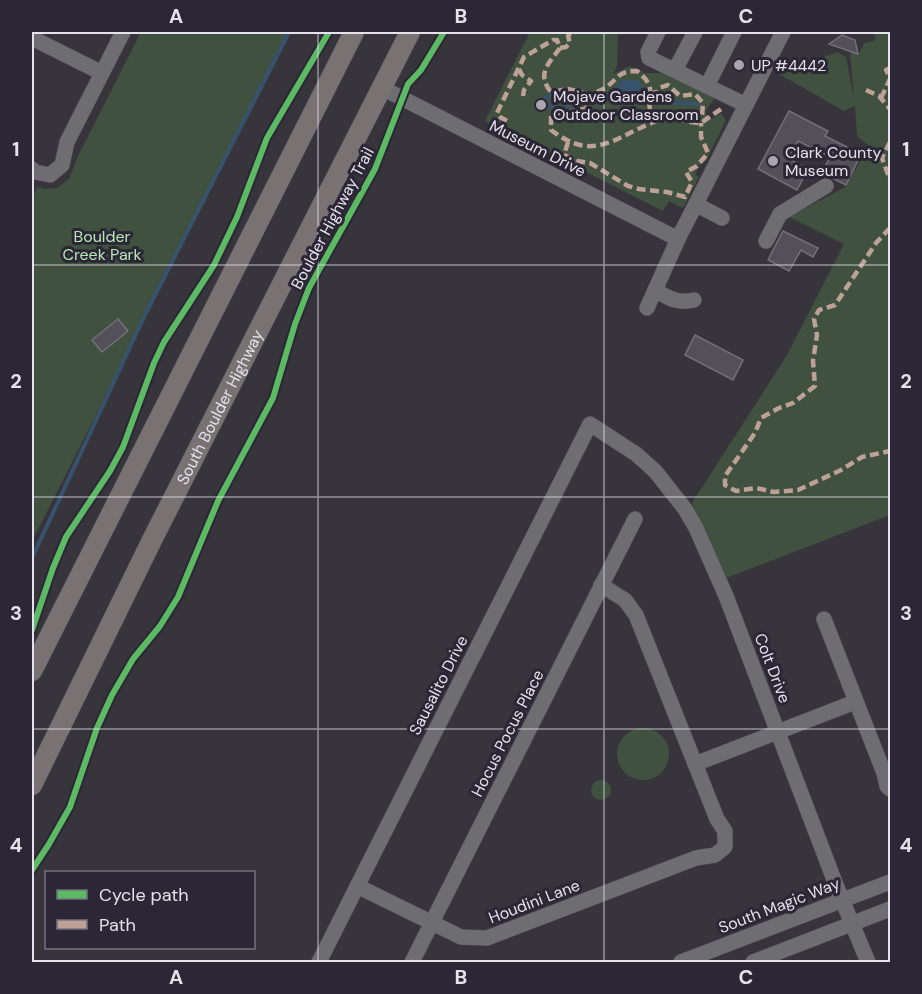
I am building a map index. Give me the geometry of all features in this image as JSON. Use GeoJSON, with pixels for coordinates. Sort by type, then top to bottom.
{"type":"FeatureCollection","features":[{"type":"Feature","properties":{"kind":"main road"},"geometry":{"type":"LineString","coordinates":[[32,671],[354,32]]}},
{"type":"Feature","properties":{"kind":"main road","name":"South Boulder Highway"},"geometry":{"type":"LineString","coordinates":[[32,785],[147,551],[410,32]]}},
{"type":"Feature","properties":{"kind":"street"},"geometry":{"type":"LineString","coordinates":[[32,169],[35,172],[50,175],[62,165],[67,142],[123,32]]}},
{"type":"Feature","properties":{"kind":"street"},"geometry":{"type":"LineString","coordinates":[[658,32],[647,55],[746,105]]}},
{"type":"Feature","properties":{"kind":"street"},"geometry":{"type":"LineString","coordinates":[[675,70],[695,32]]}},
{"type":"Feature","properties":{"kind":"street"},"geometry":{"type":"LineString","coordinates":[[707,86],[734,32]]}},
{"type":"Feature","properties":{"kind":"street"},"geometry":{"type":"LineString","coordinates":[[647,308],[678,239],[697,205],[779,33]]}},
{"type":"Feature","properties":{"kind":"street"},"geometry":{"type":"LineString","coordinates":[[32,38],[102,73]]}},
{"type":"Feature","properties":{"kind":"street","name":"Museum Drive"},"geometry":{"type":"LineString","coordinates":[[382,88],[678,239]]}},
{"type":"Feature","properties":{"kind":"street"},"geometry":{"type":"LineString","coordinates":[[766,241],[780,214],[826,186]]}},
{"type":"Feature","properties":{"kind":"street"},"geometry":{"type":"LineString","coordinates":[[697,205],[722,218]]}},
{"type":"Feature","properties":{"kind":"street"},"geometry":{"type":"LineString","coordinates":[[655,290],[670,299],[684,302],[694,300]]}},
{"type":"Feature","properties":{"kind":"street","name":"Colt Drive"},"geometry":{"type":"LineString","coordinates":[[590,424],[636,454],[655,471],[685,509],[696,528],[726,596],[868,963]]}},
{"type":"Feature","properties":{"kind":"street","name":"Sausalito Drive"},"geometry":{"type":"LineString","coordinates":[[319,963],[590,424]]}},
{"type":"Feature","properties":{"kind":"street","name":"Hocus Pocus Place"},"geometry":{"type":"LineString","coordinates":[[412,963],[635,519]]}},
{"type":"Feature","properties":{"kind":"street"},"geometry":{"type":"LineString","coordinates":[[601,585],[625,600],[636,615],[695,764],[855,702]]}},
{"type":"Feature","properties":{"kind":"street"},"geometry":{"type":"LineString","coordinates":[[824,619],[887,786],[891,789]]}},
{"type":"Feature","properties":{"kind":"street","name":"Houdini Lane"},"geometry":{"type":"LineString","coordinates":[[357,886],[461,937],[487,938],[696,858],[715,855],[725,846],[724,831],[695,764]]}},
{"type":"Feature","properties":{"kind":"street","name":"South Magic Way"},"geometry":{"type":"LineString","coordinates":[[681,963],[891,882]]}},
{"type":"Feature","properties":{"kind":"street"},"geometry":{"type":"LineString","coordinates":[[753,963],[891,909]]}},
{"type":"Feature","properties":{"kind":"green space","name":"Boulder Creek Park"},"geometry":{"type":"Polygon","coordinates":[[[141,32],[291,32],[32,541],[32,198],[37,187],[57,188],[69,179],[78,156],[141,32]]]}},
{"type":"Feature","properties":{"kind":"green space"},"geometry":{"type":"Polygon","coordinates":[[[530,32],[622,32],[618,35],[617,66],[613,74],[630,66],[645,73],[664,73],[715,98],[705,112],[711,119],[721,113],[726,120],[706,161],[701,162],[695,175],[699,177],[683,208],[669,201],[663,211],[485,121],[530,32]]]}},
{"type":"Feature","properties":{"kind":"green space"},"geometry":{"type":"Polygon","coordinates":[[[871,32],[890,32],[890,515],[721,580],[692,503],[787,355],[844,244],[789,217],[845,187],[869,146],[857,136],[855,106],[844,111],[779,74],[837,52],[846,57],[854,98],[850,53],[859,53],[865,43],[874,41],[876,36],[871,32]]]}},
{"type":"Feature","properties":{"kind":"green space"},"geometry":{"type":"Polygon","coordinates":[[[638,728],[648,728],[657,732],[665,740],[669,754],[665,768],[657,776],[648,780],[638,780],[629,776],[621,768],[617,759],[617,749],[621,740],[629,732],[638,728]]]}},
{"type":"Feature","properties":{"kind":"green space"},"geometry":{"type":"Polygon","coordinates":[[[597,780],[605,780],[611,786],[611,794],[605,800],[597,800],[591,794],[591,786],[597,780]]]}},
{"type":"Feature","properties":{"kind":"water"},"geometry":{"type":"Polygon","coordinates":[[[622,80],[638,80],[643,87],[632,95],[612,91],[622,80]]]}},
{"type":"Feature","properties":{"kind":"building"},"geometry":{"type":"Polygon","coordinates":[[[842,35],[855,40],[858,54],[829,44],[842,35]]]}},
{"type":"Feature","properties":{"kind":"building"},"geometry":{"type":"Polygon","coordinates":[[[789,111],[828,131],[825,136],[861,154],[846,185],[822,173],[830,157],[798,141],[789,159],[808,169],[797,190],[758,169],[789,111]]]}},
{"type":"Feature","properties":{"kind":"building"},"geometry":{"type":"Polygon","coordinates":[[[783,231],[818,248],[813,257],[801,250],[789,271],[768,260],[783,231]]]}},
{"type":"Feature","properties":{"kind":"building"},"geometry":{"type":"Polygon","coordinates":[[[118,319],[128,331],[102,352],[92,340],[118,319]]]}},
{"type":"Feature","properties":{"kind":"building"},"geometry":{"type":"Polygon","coordinates":[[[695,335],[743,360],[733,380],[685,355],[695,335]]]}},
{"type":"Feature","properties":{"kind":"waterway"},"geometry":{"type":"LineString","coordinates":[[32,558],[145,315],[289,32]]}},
{"type":"Feature","properties":{"kind":"waterway"},"geometry":{"type":"LineString","coordinates":[[547,106],[562,109],[578,100],[599,99],[617,91]]}},
{"type":"Feature","properties":{"kind":"waterway"},"geometry":{"type":"LineString","coordinates":[[545,99],[552,94],[567,93],[578,100]]}},
{"type":"Feature","properties":{"kind":"waterway"},"geometry":{"type":"LineString","coordinates":[[655,99],[697,104]]}},
{"type":"Feature","properties":{"kind":"marked path"},"geometry":{"type":"LineString","coordinates":[[560,48],[570,43],[568,36],[572,32]]}},
{"type":"Feature","properties":{"kind":"marked path"},"geometry":{"type":"LineString","coordinates":[[507,121],[497,113],[524,57],[553,40],[557,40],[560,48],[548,64],[544,74],[551,92],[568,89],[591,95]]}},
{"type":"Feature","properties":{"kind":"marked path"},"geometry":{"type":"LineString","coordinates":[[890,68],[886,70],[890,78]]}},
{"type":"Feature","properties":{"kind":"marked path"},"geometry":{"type":"LineString","coordinates":[[519,69],[522,75],[531,81],[524,90],[523,96]]}},
{"type":"Feature","properties":{"kind":"marked path"},"geometry":{"type":"LineString","coordinates":[[656,121],[651,114],[649,85],[637,71],[631,71],[620,75],[608,86],[590,96],[586,109],[551,114],[551,130],[574,143],[594,146],[604,144],[660,120],[701,123],[721,109],[724,110]]}},
{"type":"Feature","properties":{"kind":"marked path"},"geometry":{"type":"LineString","coordinates":[[881,98],[890,79]]}},
{"type":"Feature","properties":{"kind":"marked path"},"geometry":{"type":"LineString","coordinates":[[650,94],[668,85],[680,96],[695,94],[703,103],[702,116],[707,119]]}},
{"type":"Feature","properties":{"kind":"marked path"},"geometry":{"type":"LineString","coordinates":[[866,90],[879,96],[890,109]]}},
{"type":"Feature","properties":{"kind":"marked path"},"geometry":{"type":"LineString","coordinates":[[568,142],[564,155],[577,161],[590,163],[628,186],[685,197],[692,182],[686,172],[697,166],[708,153],[701,137],[701,123]]}},
{"type":"Feature","properties":{"kind":"marked path"},"geometry":{"type":"LineString","coordinates":[[890,142],[882,158],[890,180]]}},
{"type":"Feature","properties":{"kind":"marked path"},"geometry":{"type":"LineString","coordinates":[[890,228],[876,243],[835,305],[819,310],[814,319],[817,335],[813,361],[815,386],[793,403],[761,418],[755,433],[725,476],[725,485],[736,491],[756,488],[774,492],[798,490],[841,470],[862,457],[890,451]]}},
{"type":"Feature","properties":{"kind":"cycle path"},"geometry":{"type":"LineString","coordinates":[[32,630],[66,537],[110,471],[123,447],[164,342],[214,265],[237,217],[267,138],[329,32]]}},
{"type":"Feature","properties":{"kind":"cycle path","name":"Boulder Highway Trail"},"geometry":{"type":"LineString","coordinates":[[32,870],[70,807],[97,728],[112,695],[133,659],[160,626],[178,597],[218,501],[273,398],[295,324],[309,288],[375,169],[408,84],[421,70],[444,32]]}},
{"type":"Feature","properties":{"kind":"place","name":"UP #4442"},"geometry":{"type":"Point","coordinates":[739,65]}},
{"type":"Feature","properties":{"kind":"place","name":"Mojave Gardens Outdoor Classroom"},"geometry":{"type":"Point","coordinates":[541,105]}},
{"type":"Feature","properties":{"kind":"place","name":"Clark County Museum"},"geometry":{"type":"Point","coordinates":[773,161]}}]}
